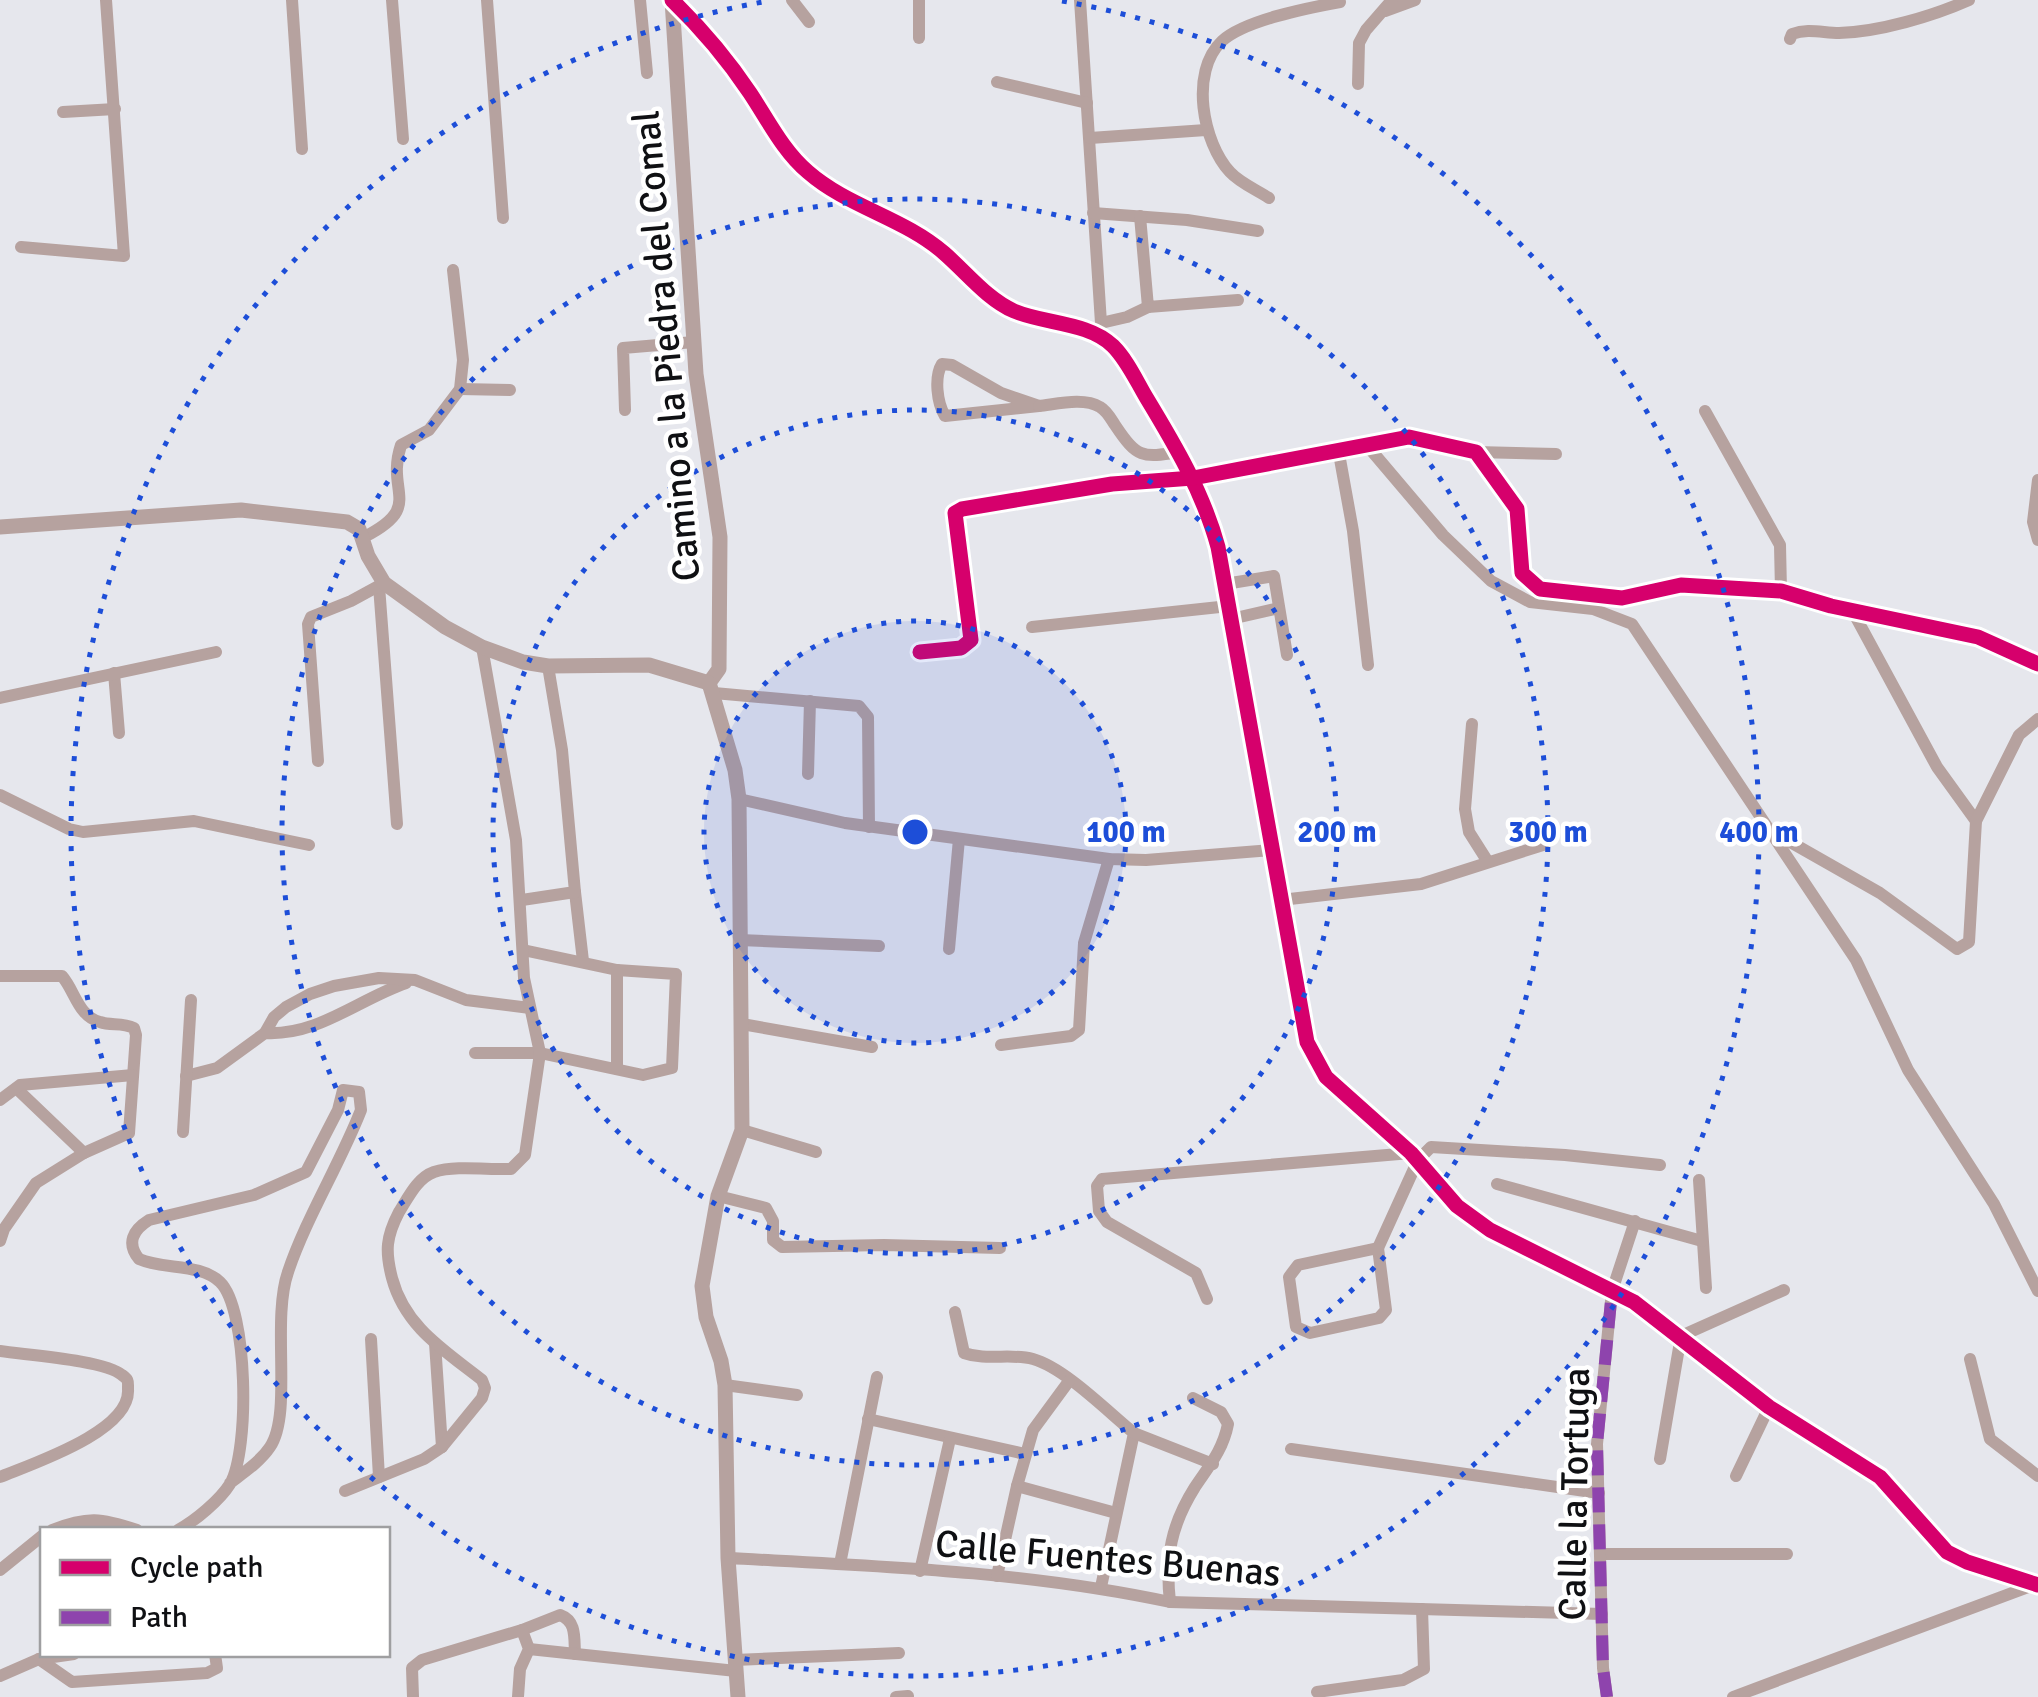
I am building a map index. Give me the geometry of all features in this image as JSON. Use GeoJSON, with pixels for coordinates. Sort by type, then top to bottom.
{"type":"FeatureCollection","features":[{"type":"Feature","properties":{"kind":"street"},"geometry":{"type":"LineString","coordinates":[[20,247],[124,256],[106,0]]}},
{"type":"Feature","properties":{"kind":"street"},"geometry":{"type":"LineString","coordinates":[[292,0],[302,149]]}},
{"type":"Feature","properties":{"kind":"street"},"geometry":{"type":"LineString","coordinates":[[392,0],[403,139]]}},
{"type":"Feature","properties":{"kind":"street"},"geometry":{"type":"LineString","coordinates":[[488,0],[503,218]]}},
{"type":"Feature","properties":{"kind":"street"},"geometry":{"type":"LineString","coordinates":[[640,0],[647,72]]}},
{"type":"Feature","properties":{"kind":"street"},"geometry":{"type":"LineString","coordinates":[[672,0],[715,46],[785,147],[808,172],[836,192],[942,250],[1000,304],[1016,312],[1100,329],[1148,306],[1238,300]]}},
{"type":"Feature","properties":{"kind":"street","name":"Camino a la Piedra del Comal"},"geometry":{"type":"LineString","coordinates":[[672,0],[694,342],[720,537],[719,669],[712,688]]}},
{"type":"Feature","properties":{"kind":"street"},"geometry":{"type":"LineString","coordinates":[[792,0],[809,22]]}},
{"type":"Feature","properties":{"kind":"street"},"geometry":{"type":"LineString","coordinates":[[919,0],[919,38]]}},
{"type":"Feature","properties":{"kind":"street"},"geometry":{"type":"LineString","coordinates":[[1080,0],[1100,329],[1122,356],[1179,452],[1208,514],[1225,584],[1307,1042],[1316,1063],[1340,1091],[1414,1156],[1456,1206],[1490,1230],[1612,1291],[1681,1336],[1769,1407],[1880,1478],[1947,1552],[2037,1584]]}},
{"type":"Feature","properties":{"kind":"street"},"geometry":{"type":"LineString","coordinates":[[1358,84],[1359,43],[1366,30],[1388,5],[1415,0]]}},
{"type":"Feature","properties":{"kind":"street"},"geometry":{"type":"LineString","coordinates":[[1790,39],[1801,31],[1838,33],[1934,16],[1970,0]]}},
{"type":"Feature","properties":{"kind":"street"},"geometry":{"type":"LineString","coordinates":[[1269,198],[1232,174],[1206,130],[1207,62],[1221,42],[1240,30],[1309,4],[1340,2]]}},
{"type":"Feature","properties":{"kind":"street"},"geometry":{"type":"LineString","coordinates":[[997,82],[1087,103]]}},
{"type":"Feature","properties":{"kind":"street"},"geometry":{"type":"LineString","coordinates":[[63,112],[114,109]]}},
{"type":"Feature","properties":{"kind":"street"},"geometry":{"type":"LineString","coordinates":[[1090,138],[1206,130]]}},
{"type":"Feature","properties":{"kind":"street"},"geometry":{"type":"LineString","coordinates":[[1093,213],[1258,231]]}},
{"type":"Feature","properties":{"kind":"street"},"geometry":{"type":"LineString","coordinates":[[1140,216],[1148,306]]}},
{"type":"Feature","properties":{"kind":"street"},"geometry":{"type":"LineString","coordinates":[[364,537],[390,524],[397,514],[401,445],[429,430],[460,388],[462,360],[453,270]]}},
{"type":"Feature","properties":{"kind":"street"},"geometry":{"type":"LineString","coordinates":[[625,410],[623,348],[694,342]]}},
{"type":"Feature","properties":{"kind":"street"},"geometry":{"type":"LineString","coordinates":[[1038,406],[1002,393],[952,365],[942,364],[938,368],[940,408],[945,416],[1089,404],[1110,416],[1131,450],[1152,456],[1179,452]]}},
{"type":"Feature","properties":{"kind":"street"},"geometry":{"type":"LineString","coordinates":[[460,388],[510,390]]}},
{"type":"Feature","properties":{"kind":"street"},"geometry":{"type":"LineString","coordinates":[[1705,411],[1780,545],[1781,591]]}},
{"type":"Feature","properties":{"kind":"street"},"geometry":{"type":"LineString","coordinates":[[920,652],[961,648],[970,640],[955,513],[1112,484],[1192,478],[1408,437],[1476,452],[1556,454]]}},
{"type":"Feature","properties":{"kind":"street"},"geometry":{"type":"LineString","coordinates":[[1365,443],[1443,535],[1491,581],[1530,602],[1593,610],[1632,624],[1856,960],[1908,1070],[1994,1204],[2038,1291]]}},
{"type":"Feature","properties":{"kind":"street"},"geometry":{"type":"LineString","coordinates":[[1338,448],[1353,531],[1368,665]]}},
{"type":"Feature","properties":{"kind":"street"},"geometry":{"type":"LineString","coordinates":[[1476,452],[1516,509],[1522,573],[1540,588],[1622,598],[1681,585],[1781,591],[1978,637],[2038,664]]}},
{"type":"Feature","properties":{"kind":"street"},"geometry":{"type":"LineString","coordinates":[[2038,480],[2033,522],[2038,540]]}},
{"type":"Feature","properties":{"kind":"street"},"geometry":{"type":"LineString","coordinates":[[0,526],[241,510],[346,522],[359,529],[382,584],[397,824]]}},
{"type":"Feature","properties":{"kind":"street"},"geometry":{"type":"LineString","coordinates":[[1225,584],[1274,576],[1288,656]]}},
{"type":"Feature","properties":{"kind":"street"},"geometry":{"type":"LineString","coordinates":[[318,761],[308,624],[318,613],[382,584]]}},
{"type":"Feature","properties":{"kind":"street"},"geometry":{"type":"LineString","coordinates":[[382,584],[445,628],[523,662],[548,666],[649,665],[712,688],[859,706],[868,717],[869,827]]}},
{"type":"Feature","properties":{"kind":"street"},"geometry":{"type":"LineString","coordinates":[[1032,627],[1279,608]]}},
{"type":"Feature","properties":{"kind":"street"},"geometry":{"type":"LineString","coordinates":[[1852,610],[1937,767],[1976,821]]}},
{"type":"Feature","properties":{"kind":"street"},"geometry":{"type":"LineString","coordinates":[[345,1492],[424,1459],[442,1446],[482,1398],[485,1388],[482,1380],[417,1329],[405,1314],[386,1254],[387,1237],[415,1186],[436,1171],[511,1169],[525,1156],[540,1053],[524,978],[516,840],[482,647]]}},
{"type":"Feature","properties":{"kind":"street"},"geometry":{"type":"LineString","coordinates":[[0,698],[216,652]]}},
{"type":"Feature","properties":{"kind":"street"},"geometry":{"type":"LineString","coordinates":[[548,666],[562,750],[583,961]]}},
{"type":"Feature","properties":{"kind":"street"},"geometry":{"type":"LineString","coordinates":[[114,673],[119,733]]}},
{"type":"Feature","properties":{"kind":"street"},"geometry":{"type":"LineString","coordinates":[[712,688],[739,799],[742,1130],[718,1196],[702,1286],[724,1385],[728,1558],[738,1697]]}},
{"type":"Feature","properties":{"kind":"street"},"geometry":{"type":"LineString","coordinates":[[808,774],[810,702]]}},
{"type":"Feature","properties":{"kind":"street"},"geometry":{"type":"LineString","coordinates":[[1769,830],[1880,893],[1957,949],[1968,942],[1976,821],[2019,735],[2038,719]]}},
{"type":"Feature","properties":{"kind":"street"},"geometry":{"type":"LineString","coordinates":[[1472,724],[1465,810],[1469,832],[1488,862]]}},
{"type":"Feature","properties":{"kind":"street"},"geometry":{"type":"LineString","coordinates":[[0,794],[82,832],[194,821],[309,845]]}},
{"type":"Feature","properties":{"kind":"street"},"geometry":{"type":"LineString","coordinates":[[739,799],[869,827],[1109,859],[1146,860],[1272,850]]}},
{"type":"Feature","properties":{"kind":"street"},"geometry":{"type":"LineString","coordinates":[[949,948],[959,839]]}},
{"type":"Feature","properties":{"kind":"street"},"geometry":{"type":"LineString","coordinates":[[1280,900],[1421,884],[1542,844]]}},
{"type":"Feature","properties":{"kind":"street"},"geometry":{"type":"LineString","coordinates":[[1000,1044],[1072,1036],[1079,1030],[1084,943],[1109,859]]}},
{"type":"Feature","properties":{"kind":"street"},"geometry":{"type":"LineString","coordinates":[[522,900],[575,892]]}},
{"type":"Feature","properties":{"kind":"street"},"geometry":{"type":"LineString","coordinates":[[740,940],[879,946]]}},
{"type":"Feature","properties":{"kind":"street"},"geometry":{"type":"LineString","coordinates":[[475,1053],[540,1053],[644,1075],[672,1068],[676,974],[617,970],[523,950]]}},
{"type":"Feature","properties":{"kind":"street"},"geometry":{"type":"LineString","coordinates":[[616,1068],[617,970]]}},
{"type":"Feature","properties":{"kind":"street"},"geometry":{"type":"LineString","coordinates":[[0,976],[62,976],[86,1014],[99,1022],[134,1028],[129,1133],[84,1153],[36,1184],[4,1228],[0,1241]]}},
{"type":"Feature","properties":{"kind":"street"},"geometry":{"type":"LineString","coordinates":[[186,1076],[217,1068],[265,1033],[274,1018],[310,994],[379,978],[416,980],[466,1000],[530,1008]]}},
{"type":"Feature","properties":{"kind":"street"},"geometry":{"type":"LineString","coordinates":[[265,1033],[290,1034],[315,1026],[378,993],[416,980]]}},
{"type":"Feature","properties":{"kind":"street"},"geometry":{"type":"LineString","coordinates":[[183,1132],[191,1000]]}},
{"type":"Feature","properties":{"kind":"street"},"geometry":{"type":"LineString","coordinates":[[742,1024],[872,1047]]}},
{"type":"Feature","properties":{"kind":"street"},"geometry":{"type":"LineString","coordinates":[[0,1100],[20,1085],[133,1075]]}},
{"type":"Feature","properties":{"kind":"street"},"geometry":{"type":"LineString","coordinates":[[16,1089],[84,1153]]}},
{"type":"Feature","properties":{"kind":"street"},"geometry":{"type":"LineString","coordinates":[[182,1527],[258,1461],[278,1432],[279,1307],[288,1272],[361,1110],[358,1092],[352,1089],[344,1090],[338,1098],[338,1110],[306,1172],[254,1195],[149,1220],[137,1228],[132,1238],[132,1250],[140,1259],[216,1278],[228,1292],[236,1314],[242,1387],[241,1440],[230,1484]]}},
{"type":"Feature","properties":{"kind":"street"},"geometry":{"type":"LineString","coordinates":[[742,1130],[816,1152]]}},
{"type":"Feature","properties":{"kind":"street"},"geometry":{"type":"LineString","coordinates":[[1207,1299],[1196,1273],[1108,1222],[1099,1212],[1097,1186],[1102,1179],[1414,1156],[1431,1147],[1565,1154],[1660,1165]]}},
{"type":"Feature","properties":{"kind":"street"},"geometry":{"type":"LineString","coordinates":[[1378,1248],[1298,1265],[1289,1276],[1296,1327],[1310,1333],[1379,1318],[1386,1310],[1378,1248],[1414,1156]]}},
{"type":"Feature","properties":{"kind":"street"},"geometry":{"type":"LineString","coordinates":[[1698,1180],[1706,1288]]}},
{"type":"Feature","properties":{"kind":"street"},"geometry":{"type":"LineString","coordinates":[[1497,1184],[1702,1241]]}},
{"type":"Feature","properties":{"kind":"street"},"geometry":{"type":"LineString","coordinates":[[718,1196],[766,1208],[773,1221],[773,1240],[782,1247],[1000,1248]]}},
{"type":"Feature","properties":{"kind":"street","name":"Calle la Tortuga"},"geometry":{"type":"LineString","coordinates":[[1607,1697],[1597,1444],[1612,1291],[1635,1221]]}},
{"type":"Feature","properties":{"kind":"street"},"geometry":{"type":"LineString","coordinates":[[1681,1336],[1784,1290]]}},
{"type":"Feature","properties":{"kind":"street"},"geometry":{"type":"LineString","coordinates":[[955,1312],[964,1353],[1039,1361],[1070,1381],[1134,1434],[1213,1464]]}},
{"type":"Feature","properties":{"kind":"street"},"geometry":{"type":"LineString","coordinates":[[1660,1458],[1681,1336]]}},
{"type":"Feature","properties":{"kind":"street"},"geometry":{"type":"LineString","coordinates":[[370,1340],[379,1477]]}},
{"type":"Feature","properties":{"kind":"street"},"geometry":{"type":"LineString","coordinates":[[435,1343],[442,1446]]}},
{"type":"Feature","properties":{"kind":"street"},"geometry":{"type":"LineString","coordinates":[[0,1351],[102,1366],[121,1374],[128,1382],[129,1399],[122,1414],[108,1425],[55,1454],[0,1477]]}},
{"type":"Feature","properties":{"kind":"street"},"geometry":{"type":"LineString","coordinates":[[1970,1359],[1990,1438],[2038,1476]]}},
{"type":"Feature","properties":{"kind":"street"},"geometry":{"type":"LineString","coordinates":[[840,1564],[876,1377]]}},
{"type":"Feature","properties":{"kind":"street"},"geometry":{"type":"LineString","coordinates":[[997,1576],[1033,1430],[1070,1381]]}},
{"type":"Feature","properties":{"kind":"street"},"geometry":{"type":"LineString","coordinates":[[724,1385],[797,1395]]}},
{"type":"Feature","properties":{"kind":"street"},"geometry":{"type":"LineString","coordinates":[[1170,1602],[1168,1550],[1174,1524],[1213,1464],[1228,1424],[1220,1412],[1192,1398]]}},
{"type":"Feature","properties":{"kind":"street"},"geometry":{"type":"LineString","coordinates":[[1736,1476],[1769,1407]]}},
{"type":"Feature","properties":{"kind":"street"},"geometry":{"type":"LineString","coordinates":[[868,1419],[1025,1454]]}},
{"type":"Feature","properties":{"kind":"street"},"geometry":{"type":"LineString","coordinates":[[1102,1586],[1134,1434]]}},
{"type":"Feature","properties":{"kind":"street"},"geometry":{"type":"LineString","coordinates":[[920,1571],[950,1439]]}},
{"type":"Feature","properties":{"kind":"street"},"geometry":{"type":"LineString","coordinates":[[1291,1449],[1599,1493]]}},
{"type":"Feature","properties":{"kind":"street"},"geometry":{"type":"LineString","coordinates":[[1017,1486],[1116,1513]]}},
{"type":"Feature","properties":{"kind":"street"},"geometry":{"type":"LineString","coordinates":[[60,1527],[80,1519],[104,1519],[128,1527]]}},
{"type":"Feature","properties":{"kind":"street"},"geometry":{"type":"LineString","coordinates":[[0,1570],[40,1538]]}},
{"type":"Feature","properties":{"kind":"street"},"geometry":{"type":"LineString","coordinates":[[1600,1554],[1787,1554]]}},
{"type":"Feature","properties":{"kind":"street","name":"Calle Fuentes Buenas"},"geometry":{"type":"LineString","coordinates":[[728,1558],[1102,1586],[1170,1602],[1602,1614]]}},
{"type":"Feature","properties":{"kind":"street"},"geometry":{"type":"LineString","coordinates":[[1733,1697],[2037,1584]]}},
{"type":"Feature","properties":{"kind":"street"},"geometry":{"type":"LineString","coordinates":[[1317,1692],[1402,1680],[1424,1669],[1422,1609]]}},
{"type":"Feature","properties":{"kind":"street"},"geometry":{"type":"LineString","coordinates":[[413,1697],[412,1668],[422,1660],[560,1615],[573,1625],[575,1654]]}},
{"type":"Feature","properties":{"kind":"street"},"geometry":{"type":"LineString","coordinates":[[518,1697],[520,1669],[530,1650],[522,1630]]}},
{"type":"Feature","properties":{"kind":"street"},"geometry":{"type":"LineString","coordinates":[[530,1650],[736,1666],[899,1652]]}},
{"type":"Feature","properties":{"kind":"street"},"geometry":{"type":"LineString","coordinates":[[0,1676],[53,1657]]}},
{"type":"Feature","properties":{"kind":"street"},"geometry":{"type":"LineString","coordinates":[[39,1659],[72,1682],[207,1672],[216,1668],[215,1657]]}},
{"type":"Feature","properties":{"kind":"street"},"geometry":{"type":"LineString","coordinates":[[896,1697],[908,1696]]}},
{"type":"Feature","properties":{"kind":"marked path"},"geometry":{"type":"LineString","coordinates":[[1607,1697],[1597,1444],[1612,1291]]}},
{"type":"Feature","properties":{"kind":"cycle path"},"geometry":{"type":"LineString","coordinates":[[672,0],[723,56],[783,145],[808,172],[840,194],[912,230],[1004,306],[1103,338],[1131,370],[1187,469],[1218,547],[1307,1042],[1326,1077],[1411,1153],[1457,1206],[1490,1230],[1634,1302],[1769,1407],[1880,1477],[1947,1552],[2038,1585]]}},
{"type":"Feature","properties":{"kind":"cycle path"},"geometry":{"type":"LineString","coordinates":[[920,652],[961,648],[971,640],[955,513],[962,509],[1112,484],[1193,478],[1409,437],[1476,452],[1517,509],[1522,573],[1540,589],[1622,598],[1681,585],[1781,591],[1831,606],[1978,637],[2038,664]]}}]}
